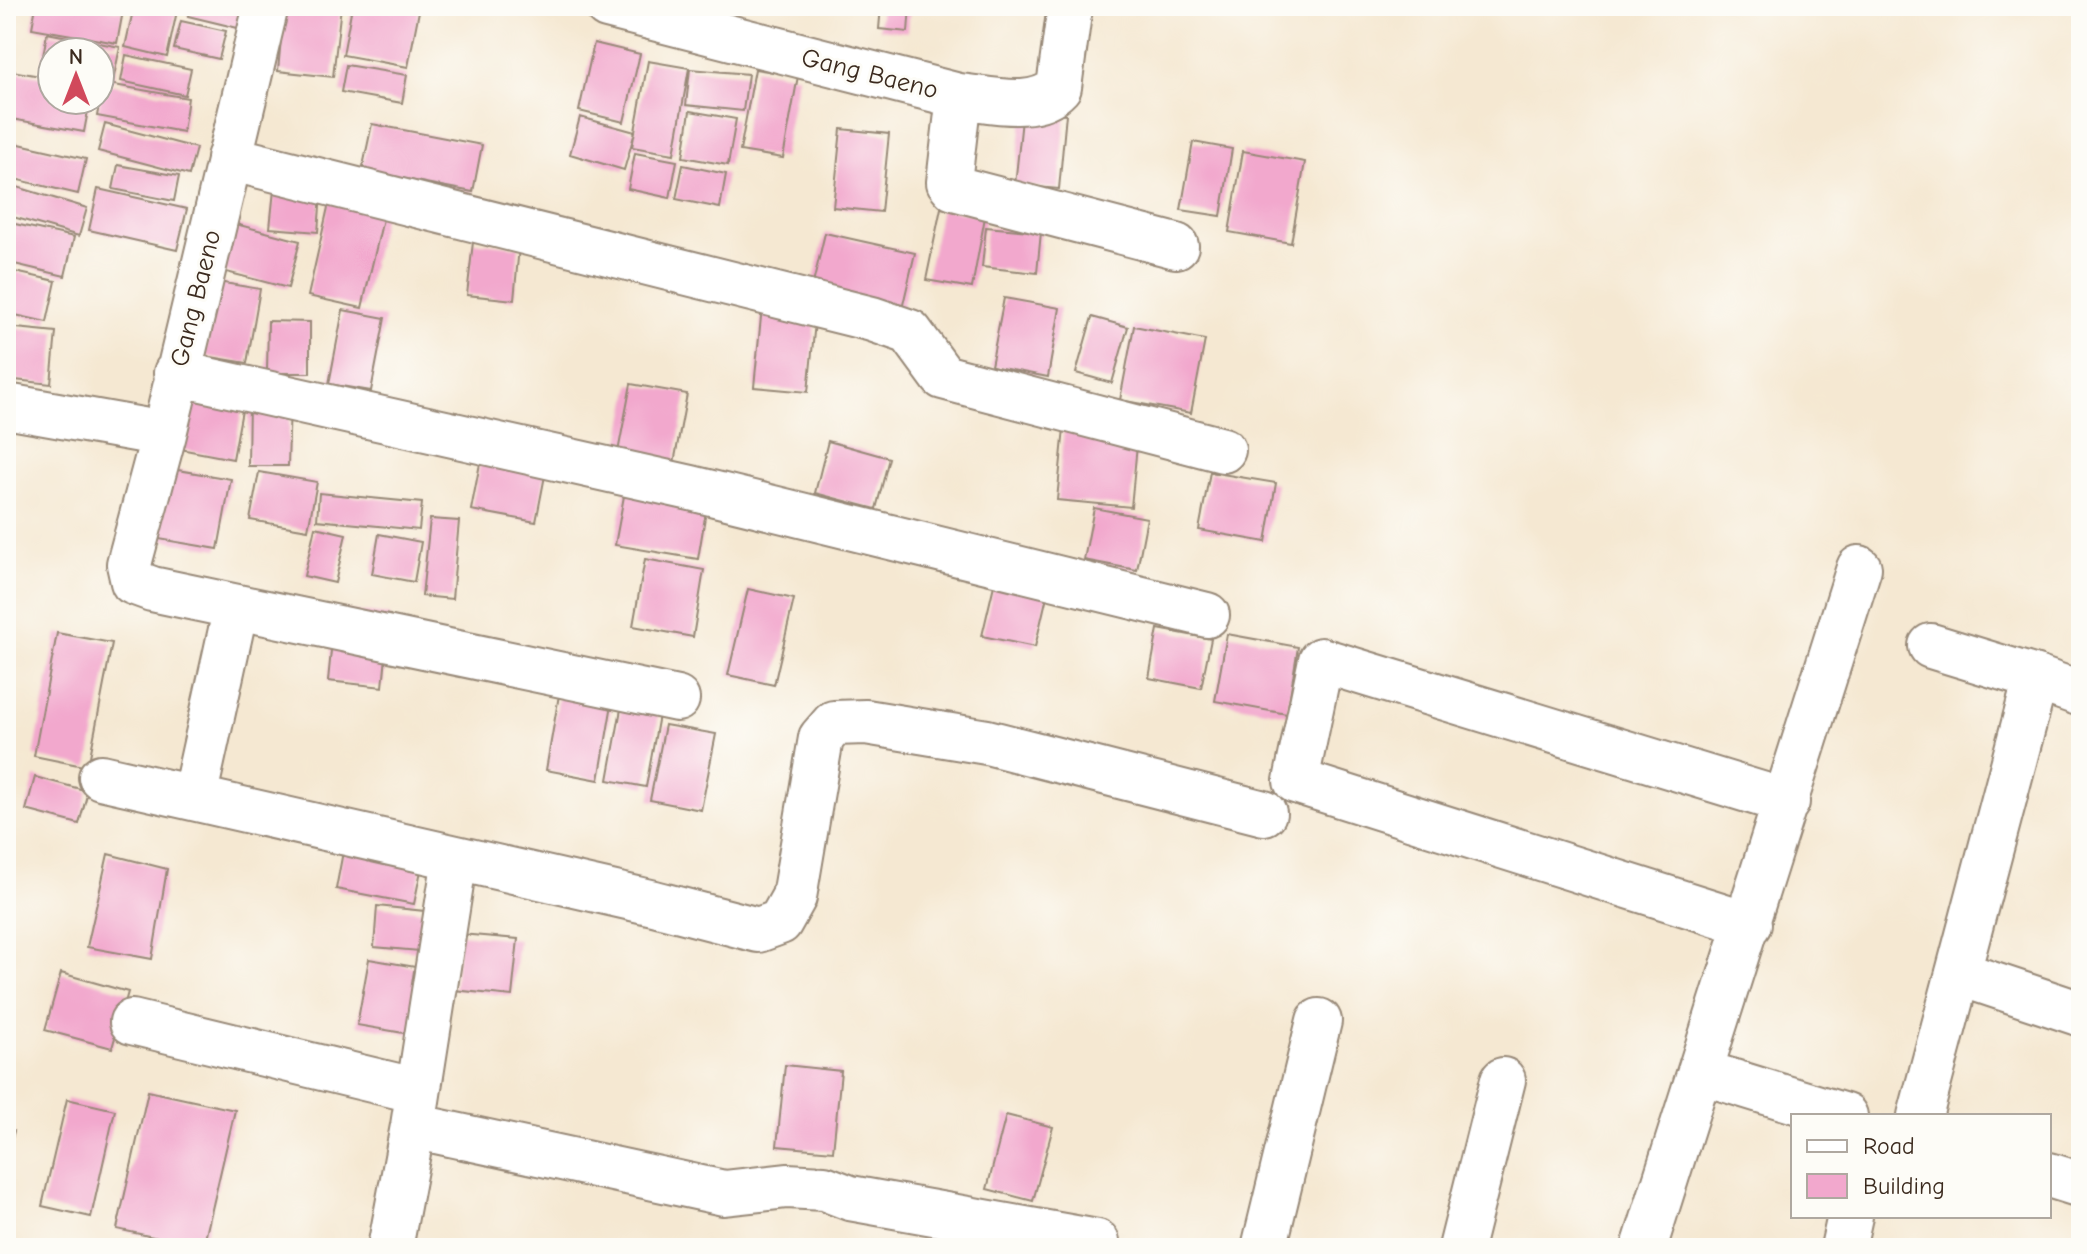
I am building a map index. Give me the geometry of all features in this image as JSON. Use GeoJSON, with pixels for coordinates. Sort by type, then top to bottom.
{"type":"FeatureCollection","features":[{"type":"Feature","properties":{"kind":"street","name":"Gang Baeno"},"geometry":{"type":"LineString","coordinates":[[236,607],[133,582],[129,564],[164,434],[176,373],[266,6]]}},
{"type":"Feature","properties":{"kind":"street","name":"Gang Baeno"},"geometry":{"type":"LineString","coordinates":[[607,6],[959,96],[949,182],[954,188],[1176,246]]}},
{"type":"Feature","properties":{"kind":"street"},"geometry":{"type":"LineString","coordinates":[[959,96],[1031,102],[1052,94],[1059,87],[1070,6]]}},
{"type":"Feature","properties":{"kind":"street"},"geometry":{"type":"LineString","coordinates":[[229,158],[872,319],[910,332],[943,377],[1223,450]]}},
{"type":"Feature","properties":{"kind":"street"},"geometry":{"type":"LineString","coordinates":[[176,373],[691,488],[1207,615]]}},
{"type":"Feature","properties":{"kind":"street"},"geometry":{"type":"LineString","coordinates":[[6,406],[164,434]]}},
{"type":"Feature","properties":{"kind":"street"},"geometry":{"type":"LineString","coordinates":[[1644,1248],[1749,924],[1859,568]]}},
{"type":"Feature","properties":{"kind":"street"},"geometry":{"type":"LineString","coordinates":[[194,798],[236,607],[677,699]]}},
{"type":"Feature","properties":{"kind":"street"},"geometry":{"type":"LineString","coordinates":[[1931,646],[2081,694]]}},
{"type":"Feature","properties":{"kind":"street"},"geometry":{"type":"LineString","coordinates":[[1749,924],[1296,781],[1321,660],[1787,802]]}},
{"type":"Feature","properties":{"kind":"street"},"geometry":{"type":"LineString","coordinates":[[1921,1114],[2036,678]]}},
{"type":"Feature","properties":{"kind":"street"},"geometry":{"type":"LineString","coordinates":[[101,777],[654,903],[758,930],[780,922],[794,897],[821,738],[834,723],[866,722],[987,742],[1264,813]]}},
{"type":"Feature","properties":{"kind":"street"},"geometry":{"type":"LineString","coordinates":[[390,1248],[416,1108],[455,858]]}},
{"type":"Feature","properties":{"kind":"street"},"geometry":{"type":"LineString","coordinates":[[1958,973],[2081,1014]]}},
{"type":"Feature","properties":{"kind":"street"},"geometry":{"type":"LineString","coordinates":[[1264,1248],[1319,1021]]}},
{"type":"Feature","properties":{"kind":"street"},"geometry":{"type":"LineString","coordinates":[[132,1022],[416,1108],[724,1193],[787,1186],[824,1188],[850,1198],[1097,1242]]}},
{"type":"Feature","properties":{"kind":"street"},"geometry":{"type":"LineString","coordinates":[[1701,1072],[1838,1114]]}},
{"type":"Feature","properties":{"kind":"street"},"geometry":{"type":"LineString","coordinates":[[1461,1248],[1503,1080]]}},
{"type":"Feature","properties":{"kind":"street"},"geometry":{"type":"LineString","coordinates":[[2051,1176],[2081,1185]]}},
{"type":"Feature","properties":{"kind":"street"},"geometry":{"type":"LineString","coordinates":[[1843,1248],[1850,1218]]}},
{"type":"Feature","properties":{"kind":"building"},"geometry":{"type":"Polygon","coordinates":[[[36,6],[92,6],[123,11],[117,43],[116,36],[77,36],[32,28],[36,6]]]}},
{"type":"Feature","properties":{"kind":"building"},"geometry":{"type":"Polygon","coordinates":[[[134,6],[177,11],[167,57],[125,47],[134,6]]]}},
{"type":"Feature","properties":{"kind":"building"},"geometry":{"type":"Polygon","coordinates":[[[191,6],[252,6],[246,30],[188,16],[191,6]]]}},
{"type":"Feature","properties":{"kind":"building"},"geometry":{"type":"Polygon","coordinates":[[[284,6],[341,6],[333,77],[278,71],[284,6]]]}},
{"type":"Feature","properties":{"kind":"building"},"geometry":{"type":"Polygon","coordinates":[[[352,6],[420,6],[408,67],[343,55],[352,6]]]}},
{"type":"Feature","properties":{"kind":"building"},"geometry":{"type":"Polygon","coordinates":[[[881,6],[910,6],[908,32],[879,29],[881,6]]]}},
{"type":"Feature","properties":{"kind":"building"},"geometry":{"type":"Polygon","coordinates":[[[181,21],[226,31],[219,59],[174,49],[181,21]]]}},
{"type":"Feature","properties":{"kind":"building"},"geometry":{"type":"Polygon","coordinates":[[[594,43],[640,54],[624,122],[579,111],[594,43]]]}},
{"type":"Feature","properties":{"kind":"building"},"geometry":{"type":"Polygon","coordinates":[[[116,46],[120,47],[116,66],[116,46]]]}},
{"type":"Feature","properties":{"kind":"building"},"geometry":{"type":"Polygon","coordinates":[[[126,55],[191,69],[185,95],[121,81],[126,55]]]}},
{"type":"Feature","properties":{"kind":"building"},"geometry":{"type":"Polygon","coordinates":[[[648,61],[689,68],[674,154],[632,147],[648,61]]]}},
{"type":"Feature","properties":{"kind":"building"},"geometry":{"type":"Polygon","coordinates":[[[346,65],[407,75],[402,103],[341,92],[346,65]]]}},
{"type":"Feature","properties":{"kind":"building"},"geometry":{"type":"Polygon","coordinates":[[[690,69],[748,74],[743,111],[686,105],[690,69]]]}},
{"type":"Feature","properties":{"kind":"building"},"geometry":{"type":"Polygon","coordinates":[[[755,69],[798,76],[783,158],[740,151],[755,69]]]}},
{"type":"Feature","properties":{"kind":"building"},"geometry":{"type":"Polygon","coordinates":[[[6,70],[36,75],[36,116],[87,116],[84,132],[6,118],[6,70]]]}},
{"type":"Feature","properties":{"kind":"building"},"geometry":{"type":"Polygon","coordinates":[[[116,85],[188,98],[183,132],[97,116],[116,116],[116,85]]]}},
{"type":"Feature","properties":{"kind":"building"},"geometry":{"type":"Polygon","coordinates":[[[1023,110],[1066,114],[1059,189],[1015,185],[1023,110]]]}},
{"type":"Feature","properties":{"kind":"building"},"geometry":{"type":"Polygon","coordinates":[[[690,111],[736,119],[728,165],[683,157],[690,111]]]}},
{"type":"Feature","properties":{"kind":"building"},"geometry":{"type":"Polygon","coordinates":[[[580,117],[635,132],[624,170],[570,154],[580,117]]]}},
{"type":"Feature","properties":{"kind":"building"},"geometry":{"type":"Polygon","coordinates":[[[105,124],[196,148],[189,175],[98,151],[105,124]]]}},
{"type":"Feature","properties":{"kind":"building"},"geometry":{"type":"Polygon","coordinates":[[[372,124],[482,145],[473,192],[362,171],[372,124]]]}},
{"type":"Feature","properties":{"kind":"building"},"geometry":{"type":"Polygon","coordinates":[[[841,129],[889,134],[881,212],[833,207],[841,129]]]}},
{"type":"Feature","properties":{"kind":"building"},"geometry":{"type":"Polygon","coordinates":[[[6,141],[86,159],[78,194],[6,177],[6,141]]]}},
{"type":"Feature","properties":{"kind":"building"},"geometry":{"type":"Polygon","coordinates":[[[1193,142],[1232,149],[1221,216],[1181,210],[1193,142]]]}},
{"type":"Feature","properties":{"kind":"building"},"geometry":{"type":"Polygon","coordinates":[[[1243,151],[1305,162],[1291,243],[1229,232],[1243,151]]]}},
{"type":"Feature","properties":{"kind":"building"},"geometry":{"type":"Polygon","coordinates":[[[635,153],[677,161],[670,198],[628,189],[635,153]]]}},
{"type":"Feature","properties":{"kind":"building"},"geometry":{"type":"Polygon","coordinates":[[[118,165],[179,176],[174,201],[113,189],[118,165]]]}},
{"type":"Feature","properties":{"kind":"building"},"geometry":{"type":"Polygon","coordinates":[[[683,165],[726,174],[720,208],[676,199],[683,165]]]}},
{"type":"Feature","properties":{"kind":"building"},"geometry":{"type":"Polygon","coordinates":[[[7,184],[87,208],[79,236],[6,215],[7,184]]]}},
{"type":"Feature","properties":{"kind":"building"},"geometry":{"type":"Polygon","coordinates":[[[98,189],[187,209],[177,250],[89,230],[98,189]]]}},
{"type":"Feature","properties":{"kind":"building"},"geometry":{"type":"Polygon","coordinates":[[[274,190],[321,194],[318,232],[270,228],[274,190]]]}},
{"type":"Feature","properties":{"kind":"building"},"geometry":{"type":"Polygon","coordinates":[[[331,194],[386,206],[362,308],[308,296],[331,194]]]}},
{"type":"Feature","properties":{"kind":"building"},"geometry":{"type":"Polygon","coordinates":[[[941,208],[985,217],[972,288],[926,280],[941,208]]]}},
{"type":"Feature","properties":{"kind":"building"},"geometry":{"type":"Polygon","coordinates":[[[6,222],[74,237],[65,276],[6,262],[6,222]]]}},
{"type":"Feature","properties":{"kind":"building"},"geometry":{"type":"Polygon","coordinates":[[[228,222],[300,241],[288,288],[215,269],[228,222]]]}},
{"type":"Feature","properties":{"kind":"building"},"geometry":{"type":"Polygon","coordinates":[[[986,227],[1041,232],[1037,273],[982,267],[986,227]]]}},
{"type":"Feature","properties":{"kind":"building"},"geometry":{"type":"Polygon","coordinates":[[[825,233],[915,253],[902,309],[812,288],[825,233]]]}},
{"type":"Feature","properties":{"kind":"building"},"geometry":{"type":"Polygon","coordinates":[[[473,242],[519,247],[514,300],[467,295],[473,242]]]}},
{"type":"Feature","properties":{"kind":"building"},"geometry":{"type":"Polygon","coordinates":[[[6,270],[56,281],[47,322],[6,313],[6,270]]]}},
{"type":"Feature","properties":{"kind":"building"},"geometry":{"type":"Polygon","coordinates":[[[218,282],[260,289],[247,363],[205,356],[218,282]]]}},
{"type":"Feature","properties":{"kind":"building"},"geometry":{"type":"Polygon","coordinates":[[[1004,298],[1060,308],[1048,377],[991,366],[1004,298]]]}},
{"type":"Feature","properties":{"kind":"building"},"geometry":{"type":"Polygon","coordinates":[[[762,307],[816,312],[808,392],[754,387],[762,307]]]}},
{"type":"Feature","properties":{"kind":"building"},"geometry":{"type":"Polygon","coordinates":[[[343,310],[385,318],[371,391],[329,384],[343,310]]]}},
{"type":"Feature","properties":{"kind":"building"},"geometry":{"type":"Polygon","coordinates":[[[1092,317],[1128,327],[1112,383],[1076,373],[1092,317]]]}},
{"type":"Feature","properties":{"kind":"building"},"geometry":{"type":"Polygon","coordinates":[[[268,321],[310,322],[310,373],[267,373],[268,321]]]}},
{"type":"Feature","properties":{"kind":"building"},"geometry":{"type":"Polygon","coordinates":[[[1134,326],[1205,340],[1191,413],[1120,400],[1134,326]]]}},
{"type":"Feature","properties":{"kind":"building"},"geometry":{"type":"Polygon","coordinates":[[[6,327],[56,332],[51,384],[6,379],[6,327]]]}},
{"type":"Feature","properties":{"kind":"building"},"geometry":{"type":"Polygon","coordinates":[[[631,384],[687,394],[674,463],[618,452],[631,384]]]}},
{"type":"Feature","properties":{"kind":"building"},"geometry":{"type":"Polygon","coordinates":[[[191,385],[245,394],[233,459],[180,449],[191,385]]]}},
{"type":"Feature","properties":{"kind":"building"},"geometry":{"type":"Polygon","coordinates":[[[249,401],[290,402],[288,466],[248,466],[249,401]]]}},
{"type":"Feature","properties":{"kind":"building"},"geometry":{"type":"Polygon","coordinates":[[[1064,428],[1138,435],[1131,507],[1057,500],[1064,428]]]}},
{"type":"Feature","properties":{"kind":"building"},"geometry":{"type":"Polygon","coordinates":[[[828,441],[889,458],[876,509],[815,493],[828,441]]]}},
{"type":"Feature","properties":{"kind":"building"},"geometry":{"type":"Polygon","coordinates":[[[483,448],[548,460],[536,522],[471,510],[483,448]]]}},
{"type":"Feature","properties":{"kind":"building"},"geometry":{"type":"Polygon","coordinates":[[[172,469],[231,479],[218,549],[159,539],[172,469]]]}},
{"type":"Feature","properties":{"kind":"building"},"geometry":{"type":"Polygon","coordinates":[[[259,472],[317,482],[308,530],[250,520],[259,472]]]}},
{"type":"Feature","properties":{"kind":"building"},"geometry":{"type":"Polygon","coordinates":[[[1210,472],[1276,483],[1266,542],[1199,530],[1210,472]]]}},
{"type":"Feature","properties":{"kind":"building"},"geometry":{"type":"Polygon","coordinates":[[[626,485],[708,499],[698,559],[615,545],[626,485]]]}},
{"type":"Feature","properties":{"kind":"building"},"geometry":{"type":"Polygon","coordinates":[[[319,493],[422,503],[419,530],[317,520],[319,493]]]}},
{"type":"Feature","properties":{"kind":"building"},"geometry":{"type":"Polygon","coordinates":[[[1094,508],[1147,518],[1137,570],[1084,560],[1094,508]]]}},
{"type":"Feature","properties":{"kind":"building"},"geometry":{"type":"Polygon","coordinates":[[[430,519],[459,521],[452,599],[422,596],[430,519]]]}},
{"type":"Feature","properties":{"kind":"building"},"geometry":{"type":"Polygon","coordinates":[[[315,527],[346,534],[335,583],[304,576],[315,527]]]}},
{"type":"Feature","properties":{"kind":"building"},"geometry":{"type":"Polygon","coordinates":[[[379,534],[421,542],[414,582],[372,574],[379,534]]]}},
{"type":"Feature","properties":{"kind":"building"},"geometry":{"type":"Polygon","coordinates":[[[645,559],[704,570],[693,637],[633,626],[645,559]]]}},
{"type":"Feature","properties":{"kind":"building"},"geometry":{"type":"Polygon","coordinates":[[[998,568],[1051,579],[1035,647],[982,636],[998,568]]]}},
{"type":"Feature","properties":{"kind":"building"},"geometry":{"type":"Polygon","coordinates":[[[748,589],[794,599],[774,685],[728,675],[748,589]]]}},
{"type":"Feature","properties":{"kind":"building"},"geometry":{"type":"Polygon","coordinates":[[[335,610],[390,615],[383,687],[328,681],[335,610]]]}},
{"type":"Feature","properties":{"kind":"building"},"geometry":{"type":"Polygon","coordinates":[[[1158,629],[1211,639],[1201,688],[1149,678],[1158,629]]]}},
{"type":"Feature","properties":{"kind":"building"},"geometry":{"type":"Polygon","coordinates":[[[57,633],[112,643],[88,767],[34,756],[57,633]]]}},
{"type":"Feature","properties":{"kind":"building"},"geometry":{"type":"Polygon","coordinates":[[[1227,634],[1298,647],[1287,714],[1215,701],[1227,634]]]}},
{"type":"Feature","properties":{"kind":"building"},"geometry":{"type":"Polygon","coordinates":[[[559,695],[612,704],[599,780],[546,770],[559,695]]]}},
{"type":"Feature","properties":{"kind":"building"},"geometry":{"type":"Polygon","coordinates":[[[621,709],[659,715],[646,787],[608,780],[621,709]]]}},
{"type":"Feature","properties":{"kind":"building"},"geometry":{"type":"Polygon","coordinates":[[[665,725],[716,734],[701,810],[650,800],[665,725]]]}},
{"type":"Feature","properties":{"kind":"building"},"geometry":{"type":"Polygon","coordinates":[[[35,777],[88,791],[79,824],[26,810],[35,777]]]}},
{"type":"Feature","properties":{"kind":"building"},"geometry":{"type":"Polygon","coordinates":[[[345,841],[424,856],[414,904],[336,889],[345,841]]]}},
{"type":"Feature","properties":{"kind":"building"},"geometry":{"type":"Polygon","coordinates":[[[108,854],[167,869],[152,959],[87,947],[108,854]]]}},
{"type":"Feature","properties":{"kind":"building"},"geometry":{"type":"Polygon","coordinates":[[[377,906],[434,912],[431,952],[374,947],[377,906]]]}},
{"type":"Feature","properties":{"kind":"building"},"geometry":{"type":"Polygon","coordinates":[[[460,934],[518,939],[512,996],[454,990],[460,934]]]}},
{"type":"Feature","properties":{"kind":"building"},"geometry":{"type":"Polygon","coordinates":[[[369,959],[433,970],[421,1036],[357,1025],[369,959]]]}},
{"type":"Feature","properties":{"kind":"building"},"geometry":{"type":"Polygon","coordinates":[[[61,973],[128,992],[112,1048],[45,1030],[61,973]]]}},
{"type":"Feature","properties":{"kind":"building"},"geometry":{"type":"Polygon","coordinates":[[[785,1065],[841,1071],[833,1151],[777,1146],[785,1065]]]}},
{"type":"Feature","properties":{"kind":"building"},"geometry":{"type":"Polygon","coordinates":[[[148,1091],[235,1110],[203,1248],[117,1229],[148,1091]]]}},
{"type":"Feature","properties":{"kind":"building"},"geometry":{"type":"Polygon","coordinates":[[[67,1099],[115,1110],[91,1217],[42,1206],[67,1099]]]}},
{"type":"Feature","properties":{"kind":"building"},"geometry":{"type":"Polygon","coordinates":[[[1006,1115],[1053,1127],[1033,1201],[987,1189],[1006,1115]]]}},
{"type":"Feature","properties":{"kind":"building"},"geometry":{"type":"Polygon","coordinates":[[[6,1129],[14,1131],[7,1156],[6,1155],[6,1129]]]}},
{"type":"Feature","properties":{"kind":"building"},"geometry":{"type":"Polygon","coordinates":[[[948,1235],[989,1247],[989,1248],[944,1248],[948,1235]]]}},
{"type":"Feature","properties":{"kind":"building"},"geometry":{"type":"Polygon","coordinates":[[[760,1241],[781,1247],[781,1248],[758,1248],[760,1241]]]}}]}
